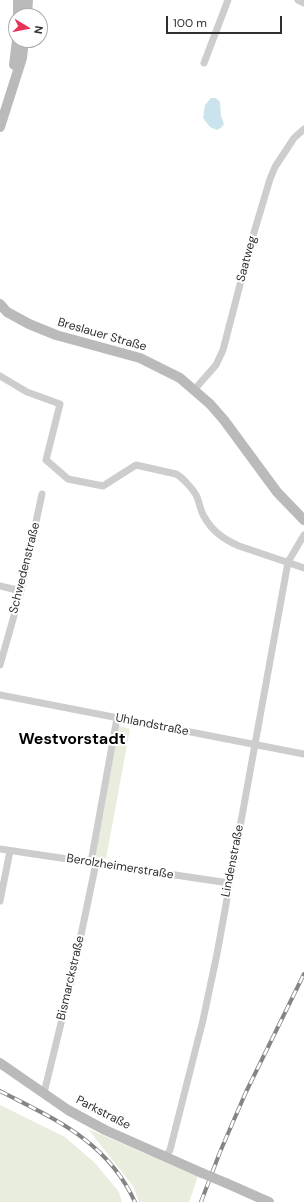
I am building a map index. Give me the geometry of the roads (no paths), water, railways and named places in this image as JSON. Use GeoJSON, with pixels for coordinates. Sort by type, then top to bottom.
{"type":"FeatureCollection","features":[{"type":"Feature","properties":{"kind":"main road"},"geometry":{"type":"LineString","coordinates":[[9,99],[16,48]]}},
{"type":"Feature","properties":{"kind":"main road"},"geometry":{"type":"LineString","coordinates":[[0,127],[22,58],[23,48]]}},
{"type":"Feature","properties":{"kind":"main road","name":"Breslauer Straße"},"geometry":{"type":"LineString","coordinates":[[0,304],[7,312],[56,335],[126,354],[154,364],[180,378],[210,404],[224,420],[277,492],[304,520]]}},
{"type":"Feature","properties":{"kind":"main road","name":"Parkstraße"},"geometry":{"type":"LineString","coordinates":[[0,1063],[68,1110],[105,1130],[269,1202]]}},
{"type":"Feature","properties":{"kind":"street"},"geometry":{"type":"LineString","coordinates":[[204,63],[228,0]]}},
{"type":"Feature","properties":{"kind":"street"},"geometry":{"type":"LineString","coordinates":[[298,0],[304,4]]}},
{"type":"Feature","properties":{"kind":"street","name":"Saatweg"},"geometry":{"type":"LineString","coordinates":[[194,390],[216,365],[223,350],[250,246],[275,167],[294,138],[304,129]]}},
{"type":"Feature","properties":{"kind":"street"},"geometry":{"type":"LineString","coordinates":[[0,376],[27,392],[60,404],[46,460],[68,479],[103,486],[136,465],[176,474],[180,476],[197,496],[200,508],[205,518],[216,533],[230,542],[304,568]]}},
{"type":"Feature","properties":{"kind":"street","name":"Schwedenstraße"},"geometry":{"type":"LineString","coordinates":[[0,665],[20,591],[42,494]]}},
{"type":"Feature","properties":{"kind":"street","name":"Lindenstraße"},"geometry":{"type":"LineString","coordinates":[[166,1156],[170,1149],[203,1020],[217,954],[288,562],[304,535]]}},
{"type":"Feature","properties":{"kind":"street"},"geometry":{"type":"LineString","coordinates":[[0,586],[20,591]]}},
{"type":"Feature","properties":{"kind":"street","name":"Uhlandstraße"},"geometry":{"type":"LineString","coordinates":[[0,695],[304,754]]}},
{"type":"Feature","properties":{"kind":"street","name":"Bismarckstraße"},"geometry":{"type":"LineString","coordinates":[[44,1093],[72,978],[117,718]]}},
{"type":"Feature","properties":{"kind":"street","name":"Berolzheimerstraße"},"geometry":{"type":"LineString","coordinates":[[0,849],[229,883]]}},
{"type":"Feature","properties":{"kind":"street"},"geometry":{"type":"LineString","coordinates":[[0,901],[10,851]]}},
{"type":"Feature","properties":{"kind":"water"},"geometry":{"type":"Polygon","coordinates":[[[211,98],[216,98],[220,102],[221,116],[224,124],[217,130],[210,127],[203,118],[205,105],[211,98]]]}},
{"type":"Feature","properties":{"kind":"railway"},"geometry":{"type":"LineString","coordinates":[[201,1202],[220,1152],[246,1092],[304,974]]}},
{"type":"Feature","properties":{"kind":"railway"},"geometry":{"type":"LineString","coordinates":[[0,1091],[41,1112],[78,1134],[110,1163],[123,1181],[135,1202]]}},
{"type":"Feature","properties":{"kind":"district","name":"Westvorstadt"},"geometry":{"type":"Point","coordinates":[72,740]}}]}
